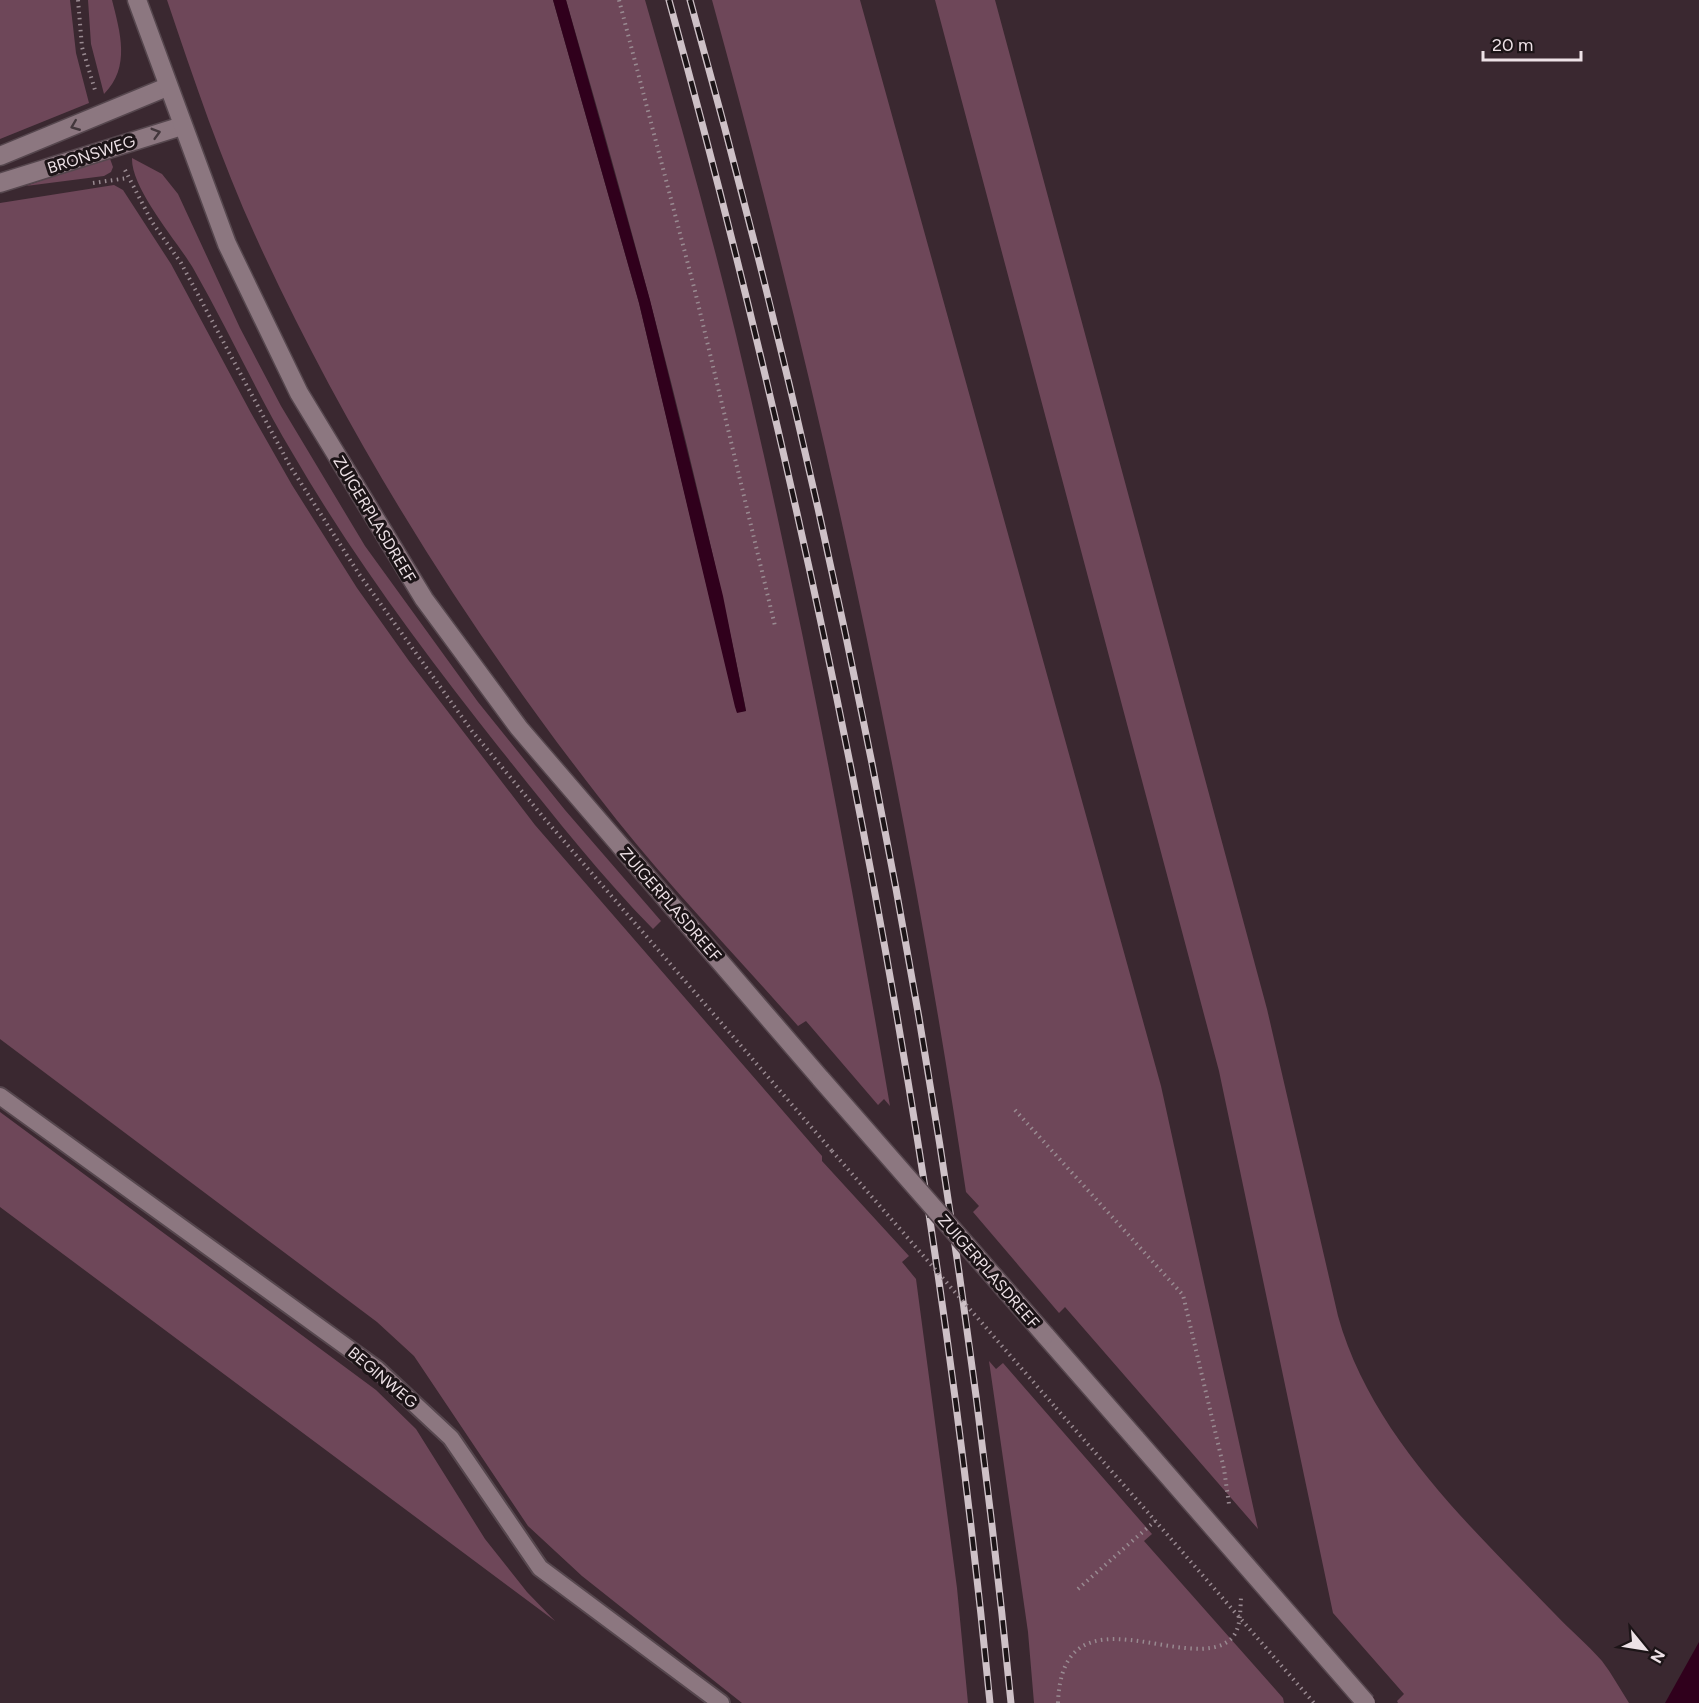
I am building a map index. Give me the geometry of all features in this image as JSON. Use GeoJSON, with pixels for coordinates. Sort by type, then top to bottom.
{"type":"FeatureCollection","features":[{"type":"Feature","properties":{"kind":"main road","name":"ZUIGERPLASDREEF"},"geometry":{"type":"LineString","coordinates":[[137,0],[167,87],[227,244],[299,393],[424,599],[519,728],[821,1079],[1366,1703]]}},
{"type":"Feature","properties":{"kind":"main road","name":"BRONSWEG"},"geometry":{"type":"LineString","coordinates":[[0,156],[104,115],[167,87]]}},
{"type":"Feature","properties":{"kind":"main road","name":"BRONSWEG"},"geometry":{"type":"LineString","coordinates":[[0,183],[182,126]]}},
{"type":"Feature","properties":{"kind":"lane","name":"BEGINWEG"},"geometry":{"type":"LineString","coordinates":[[0,1096],[377,1368],[451,1438],[540,1568],[721,1703]]}},
{"type":"Feature","properties":{"kind":"path"},"geometry":{"type":"LineString","coordinates":[[78,0],[82,47],[104,115]]}},
{"type":"Feature","properties":{"kind":"path"},"geometry":{"type":"LineString","coordinates":[[619,0],[695,291],[775,626]]}},
{"type":"Feature","properties":{"kind":"path"},"geometry":{"type":"LineString","coordinates":[[1015,1110],[1183,1295],[1224,1469],[1230,1514]]}},
{"type":"Feature","properties":{"kind":"path"},"geometry":{"type":"LineString","coordinates":[[832,1151],[1314,1703]]}},
{"type":"Feature","properties":{"kind":"path"},"geometry":{"type":"LineString","coordinates":[[1078,1589],[1155,1521]]}},
{"type":"Feature","properties":{"kind":"path"},"geometry":{"type":"LineString","coordinates":[[1058,1703],[1059,1678],[1067,1660],[1084,1646],[1112,1639],[1198,1647],[1225,1643],[1238,1628],[1241,1590]]}},
{"type":"Feature","properties":{"kind":"shaded area"},"geometry":{"type":"Polygon","coordinates":[[[0,0],[70,0],[76,53],[89,103],[0,139],[0,0]]]}},
{"type":"Feature","properties":{"kind":"shaded area"},"geometry":{"type":"Polygon","coordinates":[[[88,0],[112,0],[118,24],[121,61],[112,84],[104,94],[91,44],[88,0]]]}},
{"type":"Feature","properties":{"kind":"shaded area"},"geometry":{"type":"Polygon","coordinates":[[[167,0],[553,0],[639,303],[737,712],[746,711],[706,527],[663,351],[566,0],[645,0],[726,293],[780,527],[838,816],[890,1106],[884,1099],[878,1105],[806,1021],[798,1026],[621,826],[549,732],[457,599],[372,461],[295,319],[234,185],[167,0]]]}},
{"type":"Feature","properties":{"kind":"shaded area"},"geometry":{"type":"Polygon","coordinates":[[[553,0],[566,0],[650,300],[723,596],[746,711],[737,713],[735,707],[639,303],[553,0]]]}},
{"type":"Feature","properties":{"kind":"shaded area"},"geometry":{"type":"Polygon","coordinates":[[[712,0],[860,0],[1161,1086],[1258,1529],[1065,1307],[1059,1313],[973,1212],[979,1206],[966,1192],[916,891],[857,592],[789,295],[712,0]]]}},
{"type":"Feature","properties":{"kind":"shaded area"},"geometry":{"type":"Polygon","coordinates":[[[935,0],[995,0],[1267,1009],[1338,1316],[1353,1359],[1374,1400],[1399,1439],[1427,1476],[1489,1546],[1602,1661],[1629,1703],[1398,1703],[1397,1701],[1404,1694],[1333,1613],[1219,1071],[935,0]]]}},
{"type":"Feature","properties":{"kind":"shaded area"},"geometry":{"type":"Polygon","coordinates":[[[109,156],[113,167],[111,172],[104,176],[26,186],[109,156]]]}},
{"type":"Feature","properties":{"kind":"shaded area"},"geometry":{"type":"Polygon","coordinates":[[[132,158],[162,174],[178,194],[240,328],[281,406],[365,546],[478,702],[565,810],[661,921],[653,929],[556,819],[445,678],[366,569],[316,493],[280,431],[193,268],[147,199],[134,171],[132,158]]]}},
{"type":"Feature","properties":{"kind":"shaded area"},"geometry":{"type":"Polygon","coordinates":[[[114,185],[123,190],[171,264],[292,485],[357,588],[409,661],[535,825],[822,1156],[822,1161],[909,1256],[902,1262],[916,1279],[957,1588],[968,1703],[742,1703],[582,1576],[528,1526],[414,1356],[377,1322],[0,1039],[0,203],[114,185]]]}},
{"type":"Feature","properties":{"kind":"shaded area"},"geometry":{"type":"Polygon","coordinates":[[[0,1112],[376,1390],[416,1429],[485,1539],[527,1592],[555,1621],[0,1207],[0,1112]]]}},
{"type":"Feature","properties":{"kind":"shaded area"},"geometry":{"type":"Polygon","coordinates":[[[989,1361],[996,1369],[1003,1363],[1152,1534],[1144,1541],[1283,1698],[1284,1703],[1034,1703],[1028,1632],[989,1361]]]}},
{"type":"Feature","properties":{"kind":"shaded area"},"geometry":{"type":"Polygon","coordinates":[[[1699,1642],[1699,1703],[1665,1703],[1699,1642]]]}},
{"type":"Feature","properties":{"kind":"railway"},"geometry":{"type":"LineString","coordinates":[[669,0],[776,420],[823,632],[866,845],[904,1058],[938,1272],[966,1487],[990,1703]]}},
{"type":"Feature","properties":{"kind":"railway"},"geometry":{"type":"LineString","coordinates":[[690,0],[746,209],[798,420],[845,632],[888,844],[926,1058],[959,1272],[987,1487],[1011,1703]]}}]}
